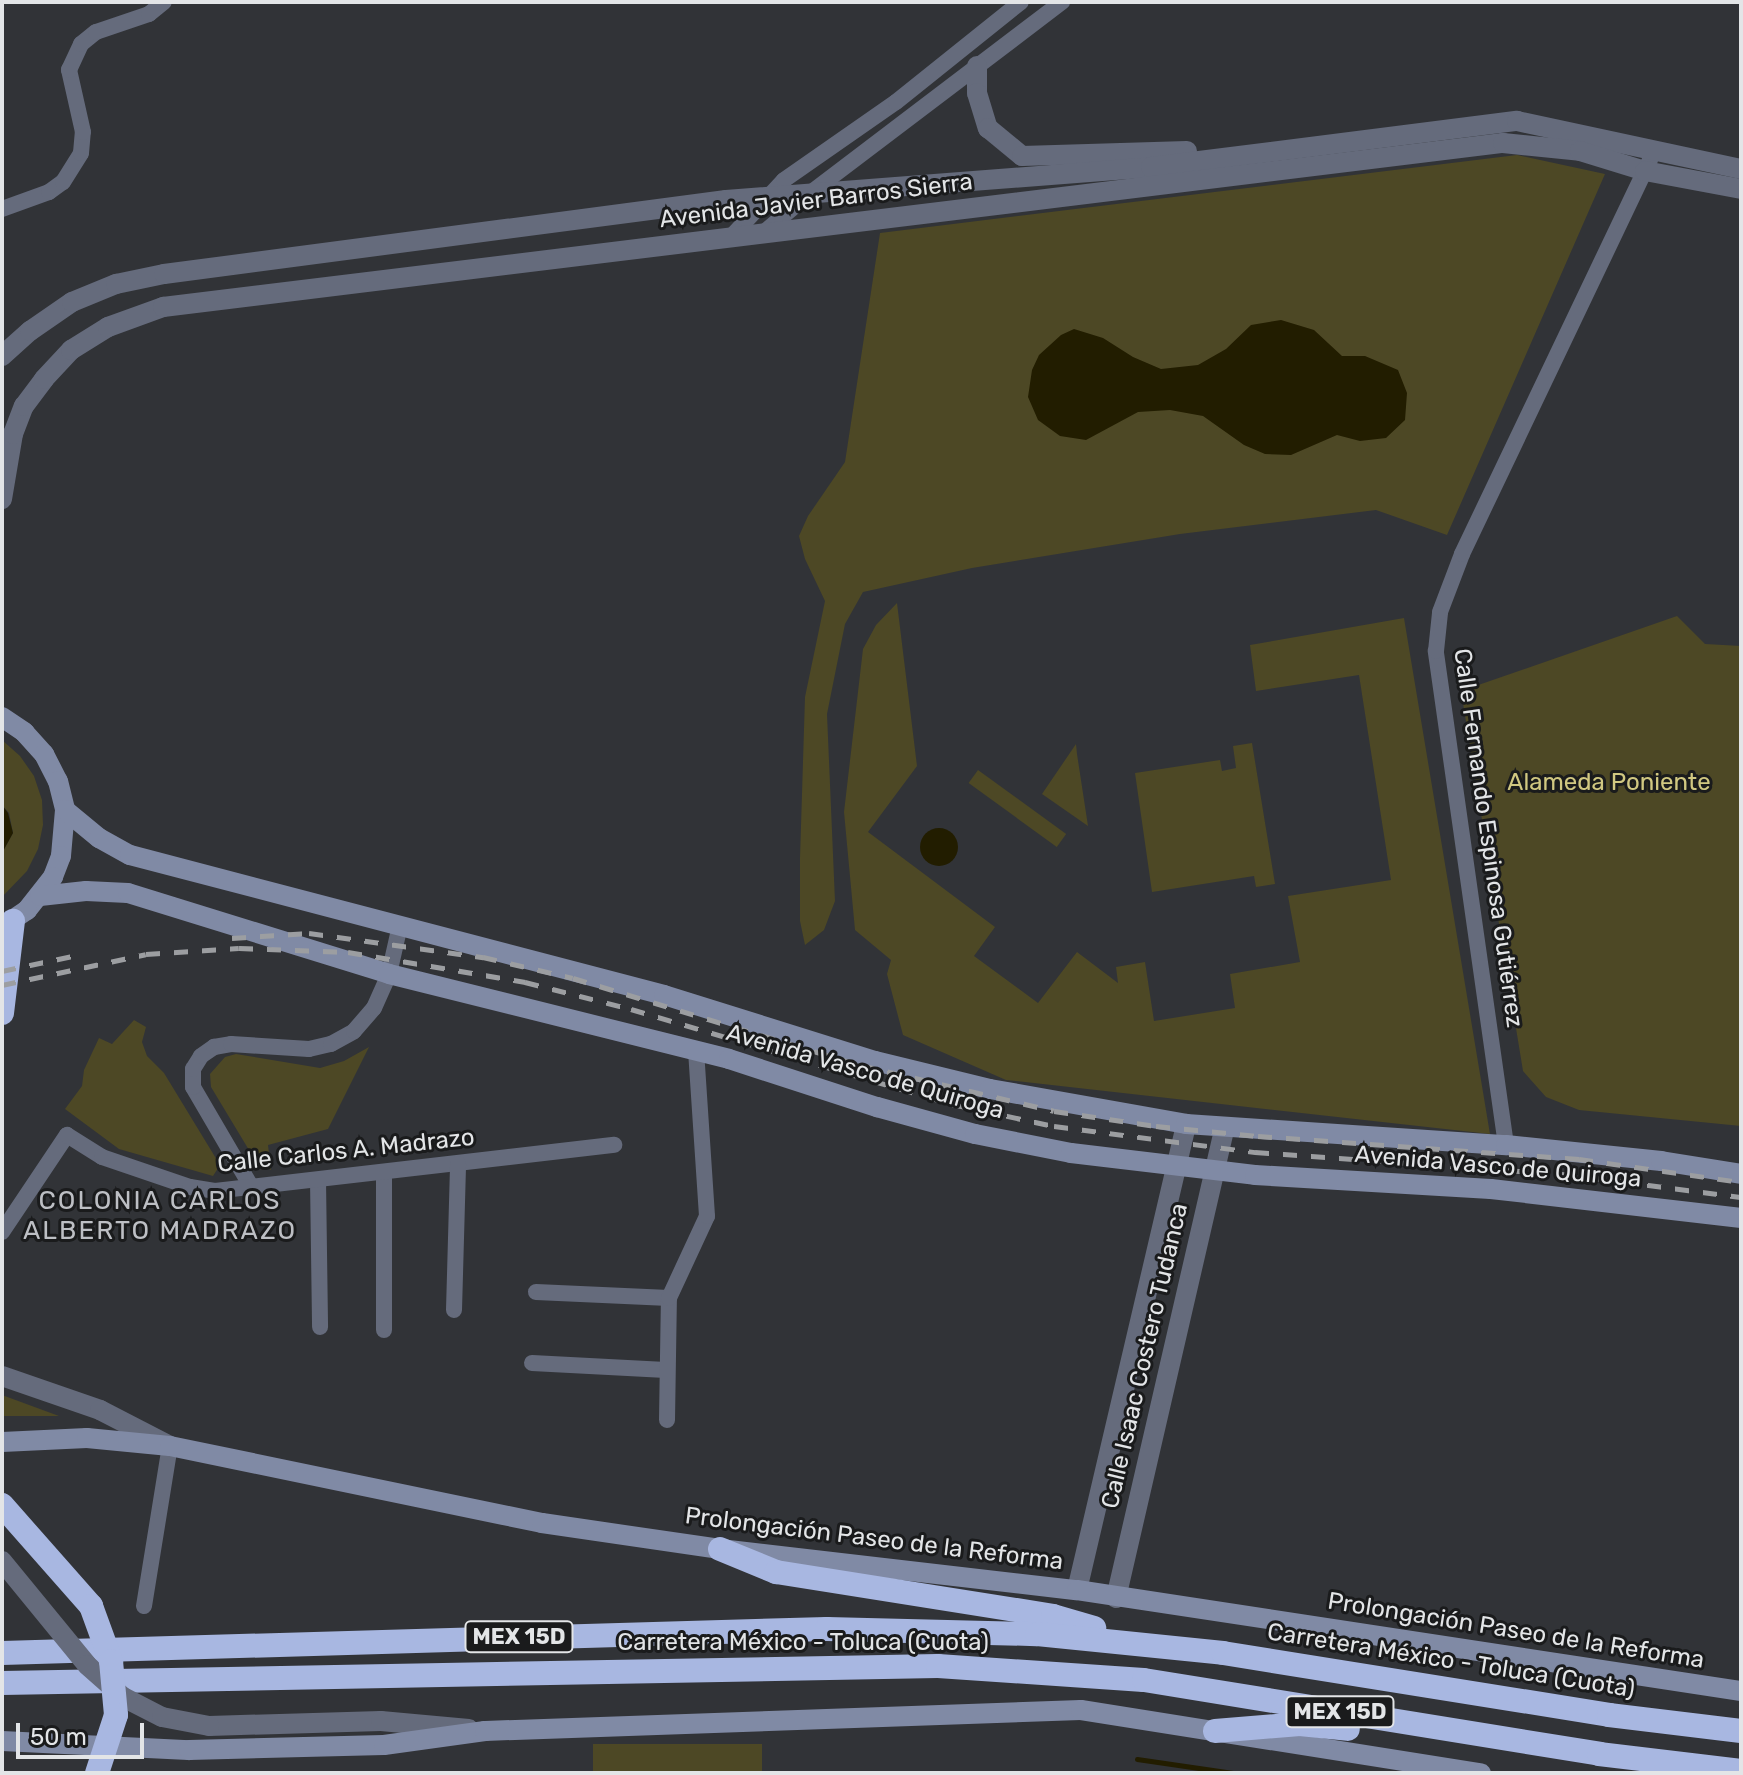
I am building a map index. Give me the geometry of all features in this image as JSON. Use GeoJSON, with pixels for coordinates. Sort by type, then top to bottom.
{"type":"FeatureCollection","features":[{"type":"Feature","properties":{"kind":"highway"},"geometry":{"type":"LineString","coordinates":[[2,1013],[8,924]]}},
{"type":"Feature","properties":{"kind":"highway"},"geometry":{"type":"LineString","coordinates":[[2,1505],[91,1606],[106,1647],[116,1715],[97,1773]]}},
{"type":"Feature","properties":{"kind":"highway"},"geometry":{"type":"LineString","coordinates":[[720,1549],[776,1572],[1053,1616],[1142,1643]]}},
{"type":"Feature","properties":{"kind":"highway","name":"Carretera México - Toluca (Cuota)"},"geometry":{"type":"LineString","coordinates":[[2,1653],[827,1629],[1037,1634],[1142,1643],[1609,1715],[1741,1731]]}},
{"type":"Feature","properties":{"kind":"highway","name":"Carretera México - Toluca (Cuota)"},"geometry":{"type":"LineString","coordinates":[[2,1683],[938,1666],[1144,1680],[1599,1754],[1741,1771]]}},
{"type":"Feature","properties":{"kind":"highway"},"geometry":{"type":"LineString","coordinates":[[1215,1731],[1300,1724],[1396,1735],[1457,1732]]}},
{"type":"Feature","properties":{"kind":"main road"},"geometry":{"type":"LineString","coordinates":[[2,717],[24,732],[44,754],[58,781],[65,810],[61,856],[40,896],[8,924]]}},
{"type":"Feature","properties":{"kind":"main road","name":"Avenida Vasco de Quiroga"},"geometry":{"type":"LineString","coordinates":[[65,810],[99,838],[130,855],[664,995],[875,1061],[1057,1103],[1186,1124],[1506,1145],[1661,1161],[1741,1174]]}},
{"type":"Feature","properties":{"kind":"main road","name":"Avenida Vasco de Quiroga"},"geometry":{"type":"LineString","coordinates":[[40,896],[86,891],[128,893],[389,974],[696,1050],[975,1134],[1071,1153],[1214,1171],[1491,1189],[1741,1218]]}},
{"type":"Feature","properties":{"kind":"main road","name":"Prolongación Paseo de la Reforma"},"geometry":{"type":"LineString","coordinates":[[2,1442],[87,1438],[170,1446],[542,1523],[720,1549],[1077,1590],[1741,1691]]}},
{"type":"Feature","properties":{"kind":"main road"},"geometry":{"type":"LineString","coordinates":[[2,1741],[189,1750],[384,1745],[485,1731],[1081,1710],[1481,1773]]}},
{"type":"Feature","properties":{"kind":"street"},"geometry":{"type":"LineString","coordinates":[[2,209],[49,192],[63,182],[81,153],[83,132],[69,70],[81,44],[96,32],[149,14],[164,2]]}},
{"type":"Feature","properties":{"kind":"street"},"geometry":{"type":"LineString","coordinates":[[730,238],[784,180],[896,102],[1021,2]]}},
{"type":"Feature","properties":{"kind":"street"},"geometry":{"type":"LineString","coordinates":[[762,234],[809,194],[1062,2]]}},
{"type":"Feature","properties":{"kind":"street"},"geometry":{"type":"LineString","coordinates":[[977,66],[977,93],[988,128],[1022,156],[1271,152]]}},
{"type":"Feature","properties":{"kind":"street","name":"Avenida Javier Barros Sierra"},"geometry":{"type":"LineString","coordinates":[[2,356],[30,331],[72,302],[116,284],[164,274],[767,197],[1151,167],[1517,121],[1608,137],[1654,151],[1741,169]]}},
{"type":"Feature","properties":{"kind":"street","name":"Avenida Javier Barros Sierra"},"geometry":{"type":"LineString","coordinates":[[2,499],[13,434],[24,406],[44,379],[71,350],[108,327],[163,307],[1503,143],[1580,151],[1645,171],[1741,189]]}},
{"type":"Feature","properties":{"kind":"street","name":"Calle Fernando Espinosa Gutiérrez"},"geometry":{"type":"LineString","coordinates":[[1506,1145],[1436,651],[1440,612],[1470,536],[1654,151]]}},
{"type":"Feature","properties":{"kind":"street"},"geometry":{"type":"LineString","coordinates":[[252,1188],[193,1087],[193,1069],[201,1056],[214,1047],[231,1044],[309,1049],[331,1044],[354,1031],[374,1008],[389,974],[400,925]]}},
{"type":"Feature","properties":{"kind":"street"},"geometry":{"type":"LineString","coordinates":[[667,1420],[669,1298],[707,1216],[696,1050]]}},
{"type":"Feature","properties":{"kind":"street","name":"Calle Isaac Costero Tudanca"},"geometry":{"type":"LineString","coordinates":[[1077,1590],[1186,1124]]}},
{"type":"Feature","properties":{"kind":"street","name":"Calle Isaac Costero Tudanca"},"geometry":{"type":"LineString","coordinates":[[1116,1598],[1225,1127]]}},
{"type":"Feature","properties":{"kind":"street","name":"Calle Carlos A. Madrazo"},"geometry":{"type":"LineString","coordinates":[[2,1232],[67,1135],[102,1157],[190,1187],[215,1191],[614,1145]]}},
{"type":"Feature","properties":{"kind":"street"},"geometry":{"type":"LineString","coordinates":[[454,1310],[458,1164]]}},
{"type":"Feature","properties":{"kind":"street"},"geometry":{"type":"LineString","coordinates":[[384,1173],[384,1330]]}},
{"type":"Feature","properties":{"kind":"street"},"geometry":{"type":"LineString","coordinates":[[318,1180],[320,1327]]}},
{"type":"Feature","properties":{"kind":"street"},"geometry":{"type":"LineString","coordinates":[[536,1292],[669,1298]]}},
{"type":"Feature","properties":{"kind":"street"},"geometry":{"type":"LineString","coordinates":[[532,1363],[666,1370]]}},
{"type":"Feature","properties":{"kind":"street"},"geometry":{"type":"LineString","coordinates":[[2,1376],[100,1410],[170,1446],[144,1606]]}},
{"type":"Feature","properties":{"kind":"street"},"geometry":{"type":"LineString","coordinates":[[2,1561],[87,1665],[123,1697],[162,1717],[209,1726],[381,1721],[485,1731]]}},
{"type":"Feature","properties":{"kind":"green space"},"geometry":{"type":"Polygon","coordinates":[[[1517,155],[1605,174],[1447,535],[1376,510],[1180,534],[972,568],[863,592],[845,624],[827,714],[835,901],[824,930],[805,945],[800,921],[800,858],[805,697],[825,601],[805,559],[799,536],[808,516],[845,462],[880,233],[1517,155]]]}},
{"type":"Feature","properties":{"kind":"green space"},"geometry":{"type":"Polygon","coordinates":[[[897,603],[917,766],[868,832],[995,927],[974,956],[1038,1003],[1077,952],[1118,983],[1116,967],[1145,962],[1154,1021],[1235,1008],[1230,974],[1300,962],[1288,896],[1391,880],[1359,675],[1256,691],[1250,645],[1404,618],[1490,1134],[1006,1080],[903,1035],[887,974],[891,960],[855,930],[844,812],[863,649],[876,625],[897,603]]]}},
{"type":"Feature","properties":{"kind":"green space","name":"Alameda Poniente"},"geometry":{"type":"Polygon","coordinates":[[[1677,616],[1705,644],[1741,646],[1741,1126],[1579,1110],[1546,1097],[1523,1071],[1461,691],[1677,616]]]}},
{"type":"Feature","properties":{"kind":"green space"},"geometry":{"type":"Polygon","coordinates":[[[2,740],[20,756],[34,776],[42,800],[43,825],[38,849],[27,871],[2,897],[2,853],[13,833],[9,813],[2,805],[2,740]]]}},
{"type":"Feature","properties":{"kind":"green space"},"geometry":{"type":"Polygon","coordinates":[[[1252,743],[1275,884],[1256,887],[1254,876],[1152,892],[1135,773],[1220,760],[1222,771],[1236,768],[1233,746],[1252,743]]]}},
{"type":"Feature","properties":{"kind":"green space"},"geometry":{"type":"Polygon","coordinates":[[[1076,744],[1077,754],[1088,826],[1042,794],[1076,744]]]}},
{"type":"Feature","properties":{"kind":"green space"},"geometry":{"type":"Polygon","coordinates":[[[978,770],[1066,834],[1057,847],[969,783],[978,770]]]}},
{"type":"Feature","properties":{"kind":"green space"},"geometry":{"type":"Polygon","coordinates":[[[134,1020],[146,1027],[142,1042],[147,1056],[164,1073],[220,1165],[213,1176],[119,1149],[65,1109],[82,1086],[84,1070],[99,1038],[112,1044],[134,1020]]]}},
{"type":"Feature","properties":{"kind":"green space"},"geometry":{"type":"Polygon","coordinates":[[[369,1047],[328,1129],[268,1145],[271,1170],[255,1160],[211,1087],[210,1074],[225,1057],[236,1054],[320,1068],[344,1061],[369,1047]]]}},
{"type":"Feature","properties":{"kind":"green space"},"geometry":{"type":"Polygon","coordinates":[[[2,1395],[59,1416],[2,1416],[2,1395]]]}},
{"type":"Feature","properties":{"kind":"green space"},"geometry":{"type":"Polygon","coordinates":[[[593,1744],[762,1744],[762,1773],[593,1773],[593,1744]]]}},
{"type":"Feature","properties":{"kind":"shaded area"},"geometry":{"type":"Polygon","coordinates":[[[1281,320],[1314,330],[1342,356],[1365,356],[1398,370],[1407,393],[1405,420],[1386,438],[1360,441],[1337,435],[1291,455],[1265,454],[1244,445],[1203,416],[1170,410],[1138,412],[1086,440],[1060,436],[1038,420],[1028,397],[1032,370],[1039,355],[1061,335],[1074,329],[1103,338],[1133,357],[1161,369],[1198,365],[1226,349],[1251,325],[1281,320]]]}},
{"type":"Feature","properties":{"kind":"shaded area"},"geometry":{"type":"Polygon","coordinates":[[[2,805],[8,813],[13,833],[2,853],[2,805]]]}},
{"type":"Feature","properties":{"kind":"shaded area"},"geometry":{"type":"Polygon","coordinates":[[[939,828],[952,834],[958,847],[952,860],[939,866],[926,860],[920,847],[926,834],[939,828]]]}},
{"type":"Feature","properties":{"kind":"waterway"},"geometry":{"type":"LineString","coordinates":[[1137,1759],[1233,1773]]}},
{"type":"Feature","properties":{"kind":"railway"},"geometry":{"type":"LineString","coordinates":[[232,938],[309,933],[483,957],[573,978],[860,1065],[1054,1111],[1156,1126],[1258,1136],[1579,1159],[1741,1182]]}},
{"type":"Feature","properties":{"kind":"railway"},"geometry":{"type":"LineString","coordinates":[[2,985],[146,954],[239,948],[348,952],[525,982],[631,1009],[952,1104],[1054,1126],[1255,1152],[1564,1174],[1741,1197]]}},
{"type":"Feature","properties":{"kind":"railway"},"geometry":{"type":"LineString","coordinates":[[2,971],[77,955]]}},
{"type":"Feature","properties":{"kind":"district","name":"COLONIA CARLOS ALBERTO MADRAZO"},"geometry":{"type":"Point","coordinates":[160,1216]}}]}
